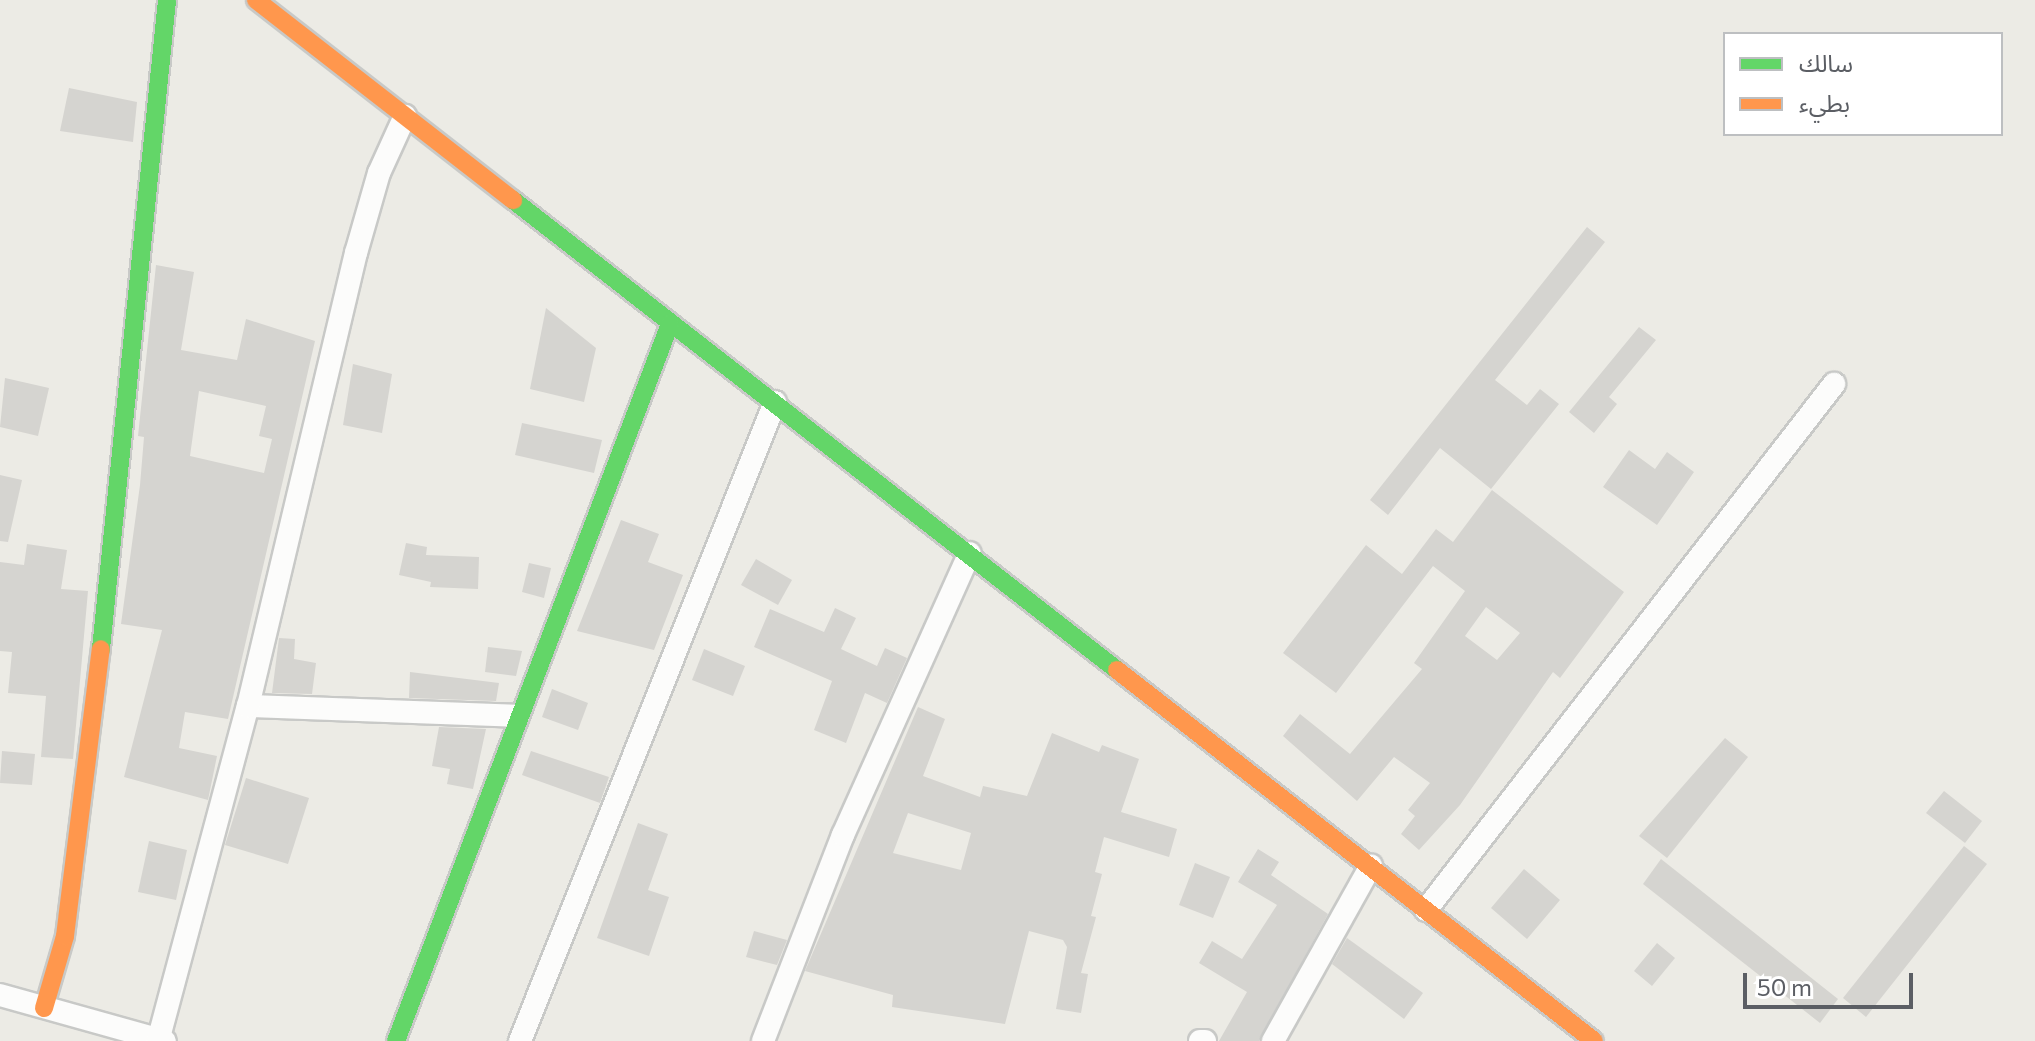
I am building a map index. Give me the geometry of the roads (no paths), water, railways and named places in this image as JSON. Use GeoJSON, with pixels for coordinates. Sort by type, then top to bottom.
{"type":"FeatureCollection","features":[{"type":"Feature","properties":{"kind":"street"},"geometry":{"type":"LineString","coordinates":[[44,1008],[68,922],[90,771],[124,380],[167,0]]}},
{"type":"Feature","properties":{"kind":"street"},"geometry":{"type":"LineString","coordinates":[[256,0],[1594,1041]]}},
{"type":"Feature","properties":{"kind":"street"},"geometry":{"type":"LineString","coordinates":[[0,995],[44,1008],[100,1034],[160,1040],[248,706],[356,253],[379,173],[405,116]]}},
{"type":"Feature","properties":{"kind":"street"},"geometry":{"type":"LineString","coordinates":[[396,1041],[670,324]]}},
{"type":"Feature","properties":{"kind":"street"},"geometry":{"type":"LineString","coordinates":[[1426,910],[1834,384]]}},
{"type":"Feature","properties":{"kind":"street"},"geometry":{"type":"LineString","coordinates":[[520,1041],[775,402]]}},
{"type":"Feature","properties":{"kind":"street"},"geometry":{"type":"LineString","coordinates":[[763,1041],[843,835],[970,553]]}},
{"type":"Feature","properties":{"kind":"street"},"geometry":{"type":"LineString","coordinates":[[248,706],[518,716]]}},
{"type":"Feature","properties":{"kind":"street"},"geometry":{"type":"LineString","coordinates":[[1273,1041],[1371,866]]}}]}
